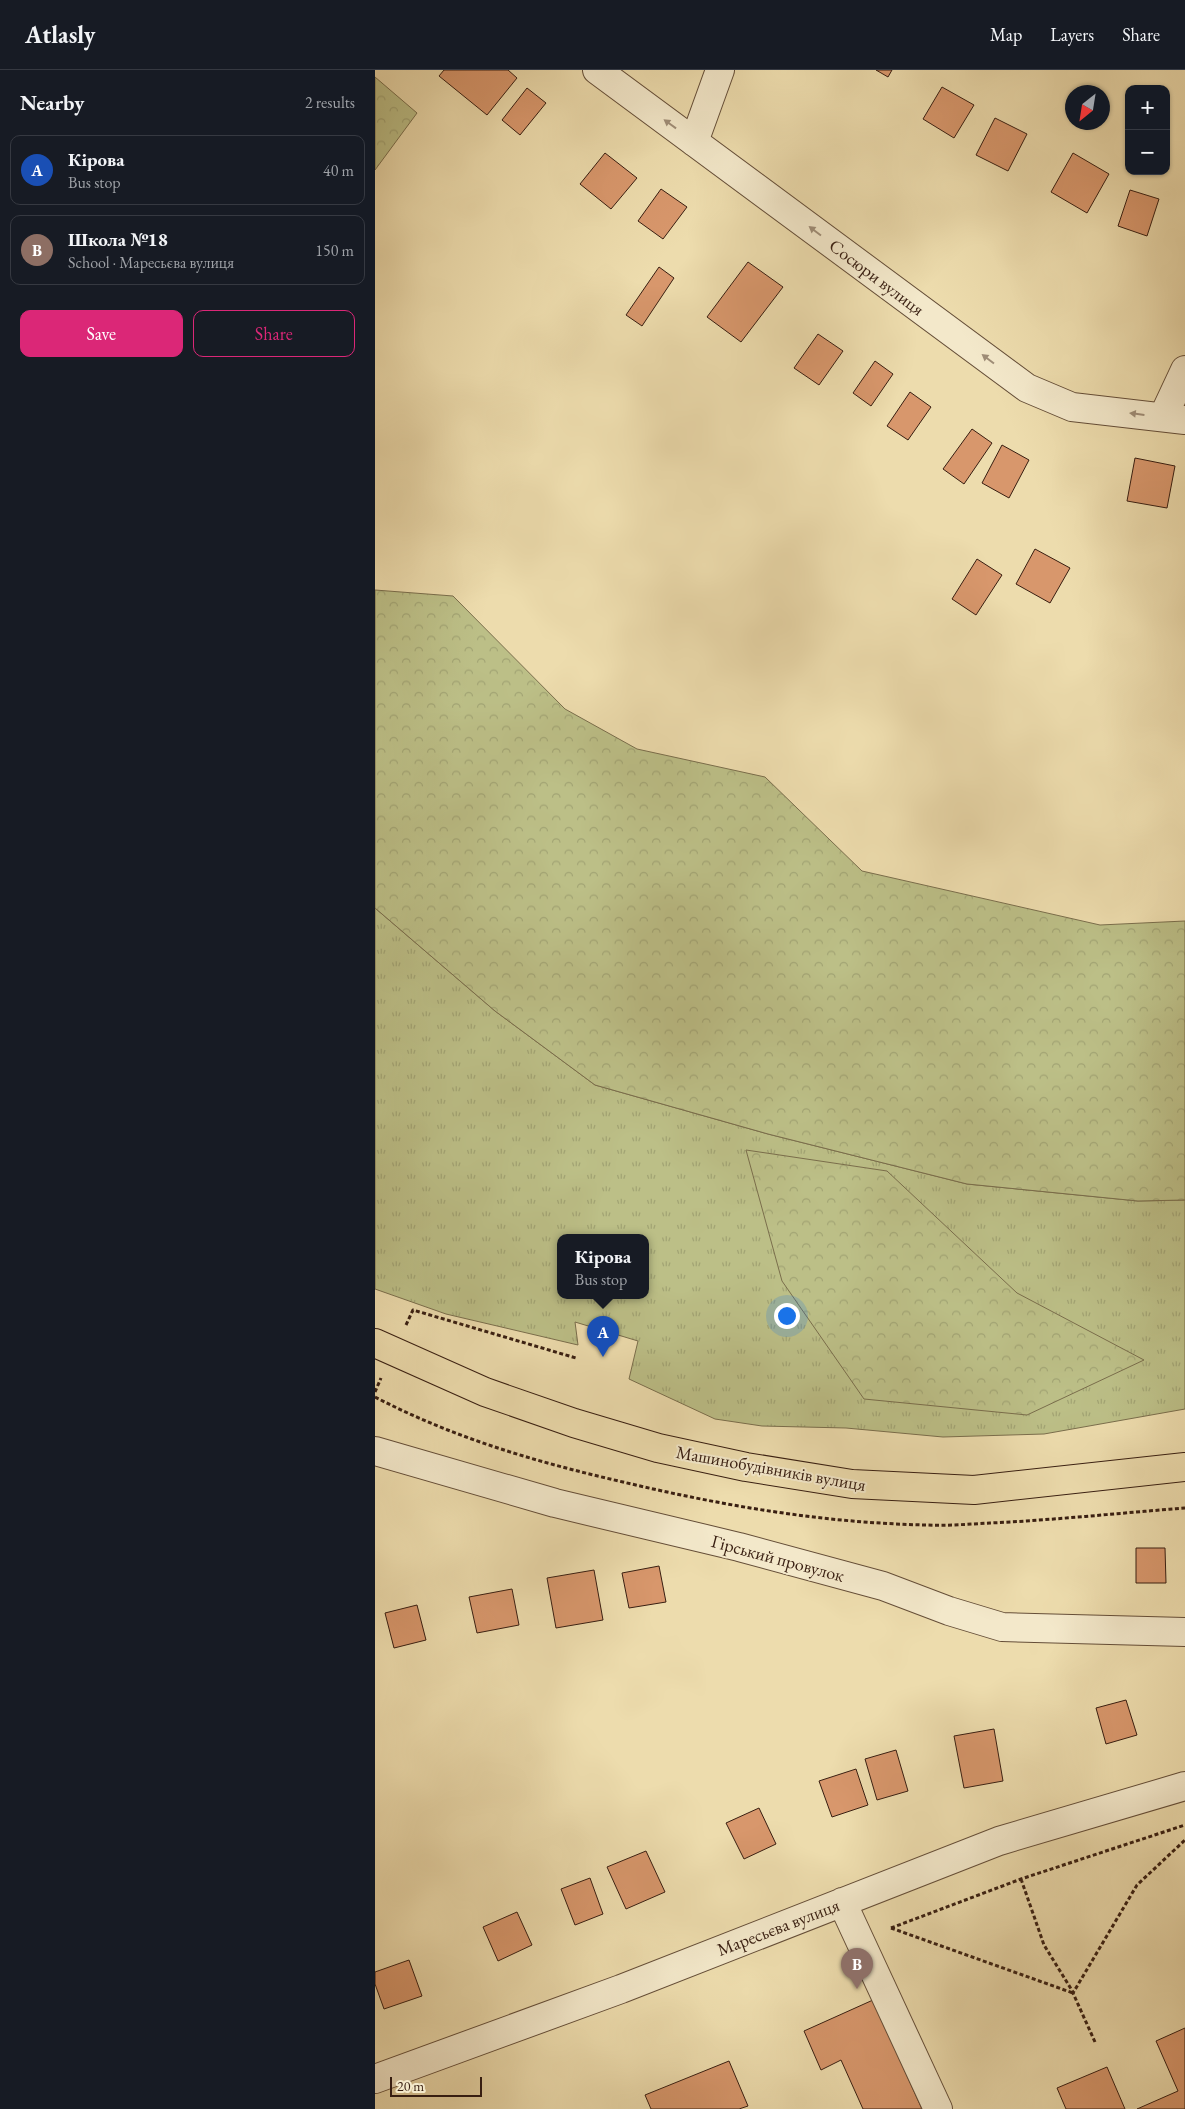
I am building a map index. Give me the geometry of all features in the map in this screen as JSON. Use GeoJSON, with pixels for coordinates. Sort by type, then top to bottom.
{"type":"FeatureCollection","features":[{"type":"Feature","properties":{"kind":"main road","name":"Машинобудівників вулиця"},"geometry":{"type":"LineString","coordinates":[[384,1348],[485,1392],[574,1423],[658,1448],[746,1467],[852,1484],[974,1490],[1185,1468]]}},
{"type":"Feature","properties":{"kind":"street","name":"Сосюри вулиця"},"geometry":{"type":"LineString","coordinates":[[597,70],[1027,388],[1072,407],[1174,418]]}},
{"type":"Feature","properties":{"kind":"street"},"geometry":{"type":"LineString","coordinates":[[694,142],[720,70]]}},
{"type":"Feature","properties":{"kind":"street"},"geometry":{"type":"LineString","coordinates":[[1174,418],[1185,370]]}},
{"type":"Feature","properties":{"kind":"street","name":"Гірський провулок"},"geometry":{"type":"LineString","coordinates":[[375,1451],[555,1503],[739,1547],[883,1586],[949,1611],[1002,1627],[1185,1632]]}},
{"type":"Feature","properties":{"kind":"street","name":"Маресьєва вулиця"},"geometry":{"type":"LineString","coordinates":[[375,2079],[621,1989],[999,1841],[1185,1786]]}},
{"type":"Feature","properties":{"kind":"street"},"geometry":{"type":"LineString","coordinates":[[842,1902],[938,2109]]}},
{"type":"Feature","properties":{"kind":"path"},"geometry":{"type":"LineString","coordinates":[[375,1392],[384,1348],[413,1310],[576,1358]]}},
{"type":"Feature","properties":{"kind":"path"},"geometry":{"type":"LineString","coordinates":[[1073,1993],[891,1928],[1021,1879],[1185,1825]]}},
{"type":"Feature","properties":{"kind":"path"},"geometry":{"type":"LineString","coordinates":[[1073,1993],[1137,1885],[1185,1840]]}},
{"type":"Feature","properties":{"kind":"path"},"geometry":{"type":"LineString","coordinates":[[1021,1879],[1044,1945],[1073,1993],[1095,2042]]}},
{"type":"Feature","properties":{"kind":"green space"},"geometry":{"type":"Polygon","coordinates":[[[375,77],[417,113],[375,170],[375,77]]]}},
{"type":"Feature","properties":{"kind":"green space"},"geometry":{"type":"Polygon","coordinates":[[[375,590],[453,596],[565,709],[637,749],[765,777],[862,871],[1100,925],[1185,921],[1185,1200],[1138,1201],[967,1184],[768,1134],[595,1085],[495,1011],[375,908],[375,590]]]}},
{"type":"Feature","properties":{"kind":"green space"},"geometry":{"type":"Polygon","coordinates":[[[375,908],[495,1011],[595,1085],[768,1134],[967,1184],[1138,1201],[1185,1200],[1185,1409],[1044,1434],[943,1437],[846,1428],[762,1426],[715,1419],[629,1379],[638,1341],[575,1322],[578,1345],[446,1314],[375,1289],[375,908]]]}},
{"type":"Feature","properties":{"kind":"green space"},"geometry":{"type":"Polygon","coordinates":[[[746,1150],[887,1171],[1017,1293],[1144,1360],[1027,1415],[864,1399],[782,1281],[746,1150]]]}},
{"type":"Feature","properties":{"kind":"building"},"geometry":{"type":"Polygon","coordinates":[[[444,70],[508,70],[517,78],[487,115],[439,76],[444,70]]]}},
{"type":"Feature","properties":{"kind":"building"},"geometry":{"type":"Polygon","coordinates":[[[876,70],[892,70],[888,77],[876,70]]]}},
{"type":"Feature","properties":{"kind":"building"},"geometry":{"type":"Polygon","coordinates":[[[942,87],[974,105],[954,138],[923,119],[942,87]]]}},
{"type":"Feature","properties":{"kind":"building"},"geometry":{"type":"Polygon","coordinates":[[[527,88],[546,103],[520,135],[502,120],[527,88]]]}},
{"type":"Feature","properties":{"kind":"building"},"geometry":{"type":"Polygon","coordinates":[[[995,118],[1027,134],[1008,171],[976,155],[995,118]]]}},
{"type":"Feature","properties":{"kind":"building"},"geometry":{"type":"Polygon","coordinates":[[[605,153],[637,178],[611,209],[580,184],[605,153]]]}},
{"type":"Feature","properties":{"kind":"building"},"geometry":{"type":"Polygon","coordinates":[[[1073,153],[1109,174],[1087,213],[1051,192],[1073,153]]]}},
{"type":"Feature","properties":{"kind":"building"},"geometry":{"type":"Polygon","coordinates":[[[661,189],[687,207],[663,239],[638,221],[661,189]]]}},
{"type":"Feature","properties":{"kind":"building"},"geometry":{"type":"Polygon","coordinates":[[[1130,190],[1159,199],[1147,236],[1118,226],[1130,190]]]}},
{"type":"Feature","properties":{"kind":"building"},"geometry":{"type":"Polygon","coordinates":[[[748,262],[783,287],[741,342],[707,317],[748,262]]]}},
{"type":"Feature","properties":{"kind":"building"},"geometry":{"type":"Polygon","coordinates":[[[659,267],[674,278],[642,326],[626,315],[659,267]]]}},
{"type":"Feature","properties":{"kind":"building"},"geometry":{"type":"Polygon","coordinates":[[[818,334],[843,351],[819,385],[794,368],[818,334]]]}},
{"type":"Feature","properties":{"kind":"building"},"geometry":{"type":"Polygon","coordinates":[[[875,361],[893,374],[871,406],[853,393],[875,361]]]}},
{"type":"Feature","properties":{"kind":"building"},"geometry":{"type":"Polygon","coordinates":[[[910,392],[931,407],[908,440],[887,426],[910,392]]]}},
{"type":"Feature","properties":{"kind":"building"},"geometry":{"type":"Polygon","coordinates":[[[972,429],[992,443],[964,484],[943,469],[972,429]]]}},
{"type":"Feature","properties":{"kind":"building"},"geometry":{"type":"Polygon","coordinates":[[[1002,445],[1029,460],[1009,498],[982,483],[1002,445]]]}},
{"type":"Feature","properties":{"kind":"building"},"geometry":{"type":"Polygon","coordinates":[[[1135,458],[1175,466],[1167,508],[1127,501],[1135,458]]]}},
{"type":"Feature","properties":{"kind":"building"},"geometry":{"type":"Polygon","coordinates":[[[1035,549],[1070,568],[1050,603],[1016,584],[1035,549]]]}},
{"type":"Feature","properties":{"kind":"building"},"geometry":{"type":"Polygon","coordinates":[[[977,559],[1002,575],[976,615],[952,599],[977,559]]]}},
{"type":"Feature","properties":{"kind":"building"},"geometry":{"type":"Polygon","coordinates":[[[1136,1548],[1165,1548],[1166,1583],[1136,1583],[1136,1548]]]}},
{"type":"Feature","properties":{"kind":"building"},"geometry":{"type":"Polygon","coordinates":[[[659,1566],[666,1602],[629,1608],[622,1573],[659,1566]]]}},
{"type":"Feature","properties":{"kind":"building"},"geometry":{"type":"Polygon","coordinates":[[[594,1570],[603,1620],[556,1628],[547,1578],[594,1570]]]}},
{"type":"Feature","properties":{"kind":"building"},"geometry":{"type":"Polygon","coordinates":[[[512,1589],[519,1625],[477,1633],[469,1597],[512,1589]]]}},
{"type":"Feature","properties":{"kind":"building"},"geometry":{"type":"Polygon","coordinates":[[[417,1605],[426,1640],[394,1648],[385,1613],[417,1605]]]}},
{"type":"Feature","properties":{"kind":"building"},"geometry":{"type":"Polygon","coordinates":[[[1126,1700],[1137,1735],[1106,1744],[1096,1708],[1126,1700]]]}},
{"type":"Feature","properties":{"kind":"building"},"geometry":{"type":"Polygon","coordinates":[[[994,1729],[1003,1781],[964,1788],[954,1736],[994,1729]]]}},
{"type":"Feature","properties":{"kind":"building"},"geometry":{"type":"Polygon","coordinates":[[[896,1750],[908,1791],[877,1800],[865,1759],[896,1750]]]}},
{"type":"Feature","properties":{"kind":"building"},"geometry":{"type":"Polygon","coordinates":[[[856,1769],[868,1805],[832,1817],[819,1781],[856,1769]]]}},
{"type":"Feature","properties":{"kind":"building"},"geometry":{"type":"Polygon","coordinates":[[[759,1808],[776,1844],[744,1859],[726,1823],[759,1808]]]}},
{"type":"Feature","properties":{"kind":"building"},"geometry":{"type":"Polygon","coordinates":[[[646,1851],[665,1892],[626,1909],[607,1867],[646,1851]]]}},
{"type":"Feature","properties":{"kind":"building"},"geometry":{"type":"Polygon","coordinates":[[[590,1878],[603,1914],[575,1925],[561,1889],[590,1878]]]}},
{"type":"Feature","properties":{"kind":"building"},"geometry":{"type":"Polygon","coordinates":[[[517,1912],[532,1945],[498,1961],[483,1927],[517,1912]]]}},
{"type":"Feature","properties":{"kind":"building"},"geometry":{"type":"Polygon","coordinates":[[[409,1960],[422,1996],[384,2009],[375,1984],[375,1972],[409,1960]]]}},
{"type":"Feature","properties":{"kind":"building"},"geometry":{"type":"Polygon","coordinates":[[[873,2000],[922,2109],[863,2109],[841,2060],[821,2070],[804,2031],[873,2000]]]}},
{"type":"Feature","properties":{"kind":"building"},"geometry":{"type":"Polygon","coordinates":[[[1185,2028],[1185,2109],[1137,2109],[1178,2091],[1156,2041],[1185,2028]]]}},
{"type":"Feature","properties":{"kind":"building"},"geometry":{"type":"Polygon","coordinates":[[[729,2061],[748,2106],[739,2109],[651,2109],[645,2095],[729,2061]]]}},
{"type":"Feature","properties":{"kind":"building"},"geometry":{"type":"Polygon","coordinates":[[[1107,2067],[1125,2109],[1066,2109],[1057,2088],[1107,2067]]]}},
{"type":"Feature","properties":{"kind":"place","name":"Кірова"},"geometry":{"type":"Point","coordinates":[603,1357]}},
{"type":"Feature","properties":{"kind":"place","name":"Школа №18"},"geometry":{"type":"Point","coordinates":[857,1989]}}]}
